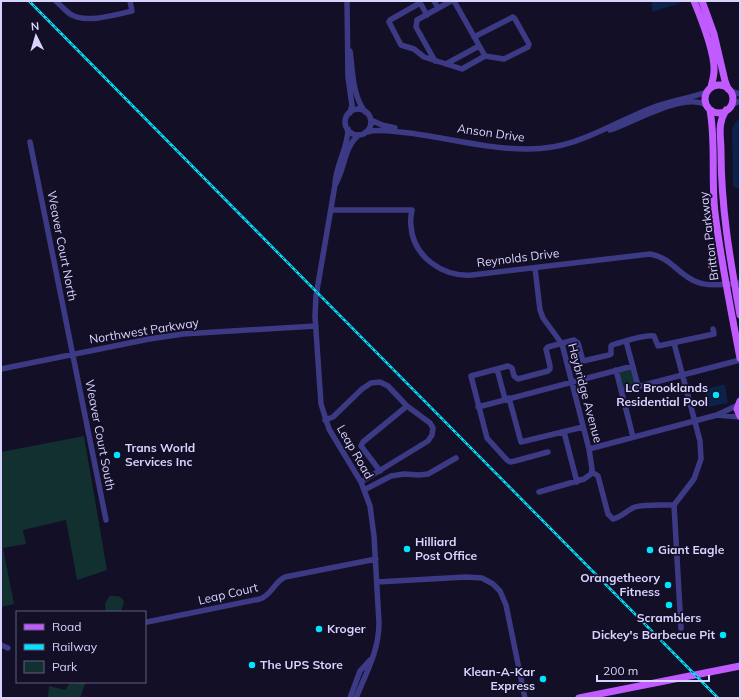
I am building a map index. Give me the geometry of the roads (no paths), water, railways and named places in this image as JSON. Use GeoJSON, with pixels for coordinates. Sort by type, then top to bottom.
{"type":"FeatureCollection","features":[{"type":"Feature","properties":{"kind":"main road"},"geometry":{"type":"LineString","coordinates":[[694,1],[701,17],[713,61],[714,71],[705,98],[708,107],[718,113],[729,108],[732,100],[725,81],[714,34],[702,1]]}},
{"type":"Feature","properties":{"kind":"main road"},"geometry":{"type":"LineString","coordinates":[[709,89],[720,85],[729,90]]}},
{"type":"Feature","properties":{"kind":"main road","name":"Britton Parkway"},"geometry":{"type":"LineString","coordinates":[[708,107],[713,125],[715,212],[726,284],[740,359]]}},
{"type":"Feature","properties":{"kind":"main road","name":"Britton Parkway"},"geometry":{"type":"LineString","coordinates":[[729,108],[721,119],[720,126],[721,184],[725,224],[737,284],[740,315]]}},
{"type":"Feature","properties":{"kind":"main road"},"geometry":{"type":"LineString","coordinates":[[739,403],[737,409],[740,417]]}},
{"type":"Feature","properties":{"kind":"main road"},"geometry":{"type":"LineString","coordinates":[[579,698],[609,695],[740,666]]}},
{"type":"Feature","properties":{"kind":"street"},"geometry":{"type":"LineString","coordinates":[[56,1],[70,14],[81,18],[109,16],[132,11],[130,1]]}},
{"type":"Feature","properties":{"kind":"street"},"geometry":{"type":"LineString","coordinates":[[347,1],[348,77],[352,105],[346,120],[348,129],[353,134],[359,135],[366,132],[370,127],[371,120],[361,106],[355,91],[348,43]]}},
{"type":"Feature","properties":{"kind":"street"},"geometry":{"type":"LineString","coordinates":[[434,1],[438,8]]}},
{"type":"Feature","properties":{"kind":"street"},"geometry":{"type":"LineString","coordinates":[[435,61],[416,26],[417,20],[453,1],[485,56]]}},
{"type":"Feature","properties":{"kind":"street"},"geometry":{"type":"LineString","coordinates":[[427,15],[419,2],[390,20],[390,25],[401,45],[412,48],[421,56],[462,69],[485,56],[504,59],[528,47],[529,44],[516,19],[513,17],[474,37]]}},
{"type":"Feature","properties":{"kind":"street"},"geometry":{"type":"LineString","coordinates":[[446,64],[479,46]]}},
{"type":"Feature","properties":{"kind":"street","name":"Anson Drive"},"geometry":{"type":"LineString","coordinates":[[594,135],[654,107],[709,89]]}},
{"type":"Feature","properties":{"kind":"street"},"geometry":{"type":"LineString","coordinates":[[729,90],[740,94]]}},
{"type":"Feature","properties":{"kind":"street","name":"Anson Drive"},"geometry":{"type":"LineString","coordinates":[[366,132],[380,130],[406,132],[492,146],[525,150],[544,149],[564,145],[617,128],[670,106],[694,101],[702,102],[708,107]]}},
{"type":"Feature","properties":{"kind":"street"},"geometry":{"type":"LineString","coordinates":[[729,108],[740,101]]}},
{"type":"Feature","properties":{"kind":"street"},"geometry":{"type":"LineString","coordinates":[[350,113],[358,110],[365,112]]}},
{"type":"Feature","properties":{"kind":"street","name":"Anson Drive"},"geometry":{"type":"LineString","coordinates":[[371,120],[382,125],[403,129],[406,132]]}},
{"type":"Feature","properties":{"kind":"street","name":"Leap Road"},"geometry":{"type":"LineString","coordinates":[[348,129],[347,140],[335,177],[335,185],[315,303],[319,394],[325,420],[333,438],[361,482],[372,515],[376,559],[379,638],[368,674],[356,698]]}},
{"type":"Feature","properties":{"kind":"street","name":"Leap Road"},"geometry":{"type":"LineString","coordinates":[[335,185],[341,176],[350,144],[359,135]]}},
{"type":"Feature","properties":{"kind":"street","name":"Weaver Court North"},"geometry":{"type":"LineString","coordinates":[[30,142],[73,354]]}},
{"type":"Feature","properties":{"kind":"street","name":"Reynolds Drive"},"geometry":{"type":"LineString","coordinates":[[331,210],[412,210],[411,226],[416,243],[420,250],[431,263],[438,268],[463,276],[650,254],[665,259],[682,274],[695,282],[704,284],[737,284]]}},
{"type":"Feature","properties":{"kind":"street","name":"Heybridge Avenue"},"geometry":{"type":"LineString","coordinates":[[535,268],[540,310],[543,318],[562,344],[589,449],[592,472]]}},
{"type":"Feature","properties":{"kind":"street","name":"Northwest Parkway"},"geometry":{"type":"LineString","coordinates":[[1,369],[149,339],[183,334],[316,326]]}},
{"type":"Feature","properties":{"kind":"street"},"geometry":{"type":"LineString","coordinates":[[548,452],[510,462],[507,460],[487,438],[471,376],[510,366],[514,376],[518,379],[548,371],[550,366],[546,349],[548,347],[574,340],[576,341],[583,361],[609,355],[611,354],[610,346],[626,341],[652,335],[656,337],[658,346],[714,334],[713,329]]}},
{"type":"Feature","properties":{"kind":"street"},"geometry":{"type":"LineString","coordinates":[[626,341],[638,386]]}},
{"type":"Feature","properties":{"kind":"street"},"geometry":{"type":"LineString","coordinates":[[674,343],[700,441],[701,459],[694,480],[674,505],[681,628]]}},
{"type":"Feature","properties":{"kind":"street","name":"Weaver Court South"},"geometry":{"type":"LineString","coordinates":[[73,354],[106,520]]}},
{"type":"Feature","properties":{"kind":"street"},"geometry":{"type":"LineString","coordinates":[[621,391],[740,359]]}},
{"type":"Feature","properties":{"kind":"street"},"geometry":{"type":"LineString","coordinates":[[478,407],[633,366]]}},
{"type":"Feature","properties":{"kind":"street"},"geometry":{"type":"LineString","coordinates":[[496,369],[521,442],[583,427]]}},
{"type":"Feature","properties":{"kind":"street"},"geometry":{"type":"LineString","coordinates":[[616,370],[633,437]]}},
{"type":"Feature","properties":{"kind":"street"},"geometry":{"type":"LineString","coordinates":[[325,420],[333,418],[362,389],[371,384],[380,382],[388,386],[407,406],[430,423],[433,428],[432,436],[428,441],[361,482]]}},
{"type":"Feature","properties":{"kind":"street"},"geometry":{"type":"LineString","coordinates":[[717,415],[739,403]]}},
{"type":"Feature","properties":{"kind":"street"},"geometry":{"type":"LineString","coordinates":[[380,471],[361,446],[363,442],[407,406]]}},
{"type":"Feature","properties":{"kind":"street"},"geometry":{"type":"LineString","coordinates":[[589,449],[717,415],[740,417]]}},
{"type":"Feature","properties":{"kind":"street"},"geometry":{"type":"LineString","coordinates":[[564,432],[577,482]]}},
{"type":"Feature","properties":{"kind":"street"},"geometry":{"type":"LineString","coordinates":[[364,490],[391,476],[404,474],[419,476],[428,474],[456,458]]}},
{"type":"Feature","properties":{"kind":"street"},"geometry":{"type":"LineString","coordinates":[[539,492],[577,482],[588,477],[592,472],[598,476],[608,514],[613,519],[620,518],[636,507],[674,505]]}},
{"type":"Feature","properties":{"kind":"street","name":"Leap Court"},"geometry":{"type":"LineString","coordinates":[[147,622],[260,599],[269,594],[279,580],[285,576],[376,559]]}},
{"type":"Feature","properties":{"kind":"street"},"geometry":{"type":"LineString","coordinates":[[377,582],[466,577],[482,578],[493,584],[502,593],[507,606],[525,698]]}},
{"type":"Feature","properties":{"kind":"street"},"geometry":{"type":"LineString","coordinates":[[1,644],[8,648]]}},
{"type":"Feature","properties":{"kind":"street","name":"Leap Road"},"geometry":{"type":"LineString","coordinates":[[350,698],[360,671],[372,659]]}},
{"type":"Feature","properties":{"kind":"water"},"geometry":{"type":"Polygon","coordinates":[[[652,1],[681,1],[678,4],[652,12],[652,1]]]}},
{"type":"Feature","properties":{"kind":"water"},"geometry":{"type":"Polygon","coordinates":[[[740,118],[740,189],[733,187],[732,131],[734,124],[740,118]]]}},
{"type":"Feature","properties":{"kind":"water","name":"LC Brooklands Residential Pool"},"geometry":{"type":"Polygon","coordinates":[[[725,385],[728,403],[708,407],[705,389],[725,385]]]}},
{"type":"Feature","properties":{"kind":"railway"},"geometry":{"type":"LineString","coordinates":[[29,1],[718,698]]}},
{"type":"Feature","properties":{"kind":"place","name":"LC Brooklands Residential Pool"},"geometry":{"type":"Point","coordinates":[716,395]}},
{"type":"Feature","properties":{"kind":"place","name":"Trans World Services Inc"},"geometry":{"type":"Point","coordinates":[117,455]}},
{"type":"Feature","properties":{"kind":"place","name":"Hilliard Post Office"},"geometry":{"type":"Point","coordinates":[407,549]}},
{"type":"Feature","properties":{"kind":"place","name":"Giant Eagle"},"geometry":{"type":"Point","coordinates":[650,550]}},
{"type":"Feature","properties":{"kind":"place","name":"Orangetheory Fitness"},"geometry":{"type":"Point","coordinates":[668,585]}},
{"type":"Feature","properties":{"kind":"place","name":"Scramblers"},"geometry":{"type":"Point","coordinates":[669,605]}},
{"type":"Feature","properties":{"kind":"place","name":"Kroger"},"geometry":{"type":"Point","coordinates":[319,629]}},
{"type":"Feature","properties":{"kind":"place","name":"Dickey's Barbecue Pit"},"geometry":{"type":"Point","coordinates":[723,635]}},
{"type":"Feature","properties":{"kind":"place","name":"The UPS Store"},"geometry":{"type":"Point","coordinates":[252,665]}},
{"type":"Feature","properties":{"kind":"place","name":"Klean-A-Kar Express"},"geometry":{"type":"Point","coordinates":[543,679]}}]}
